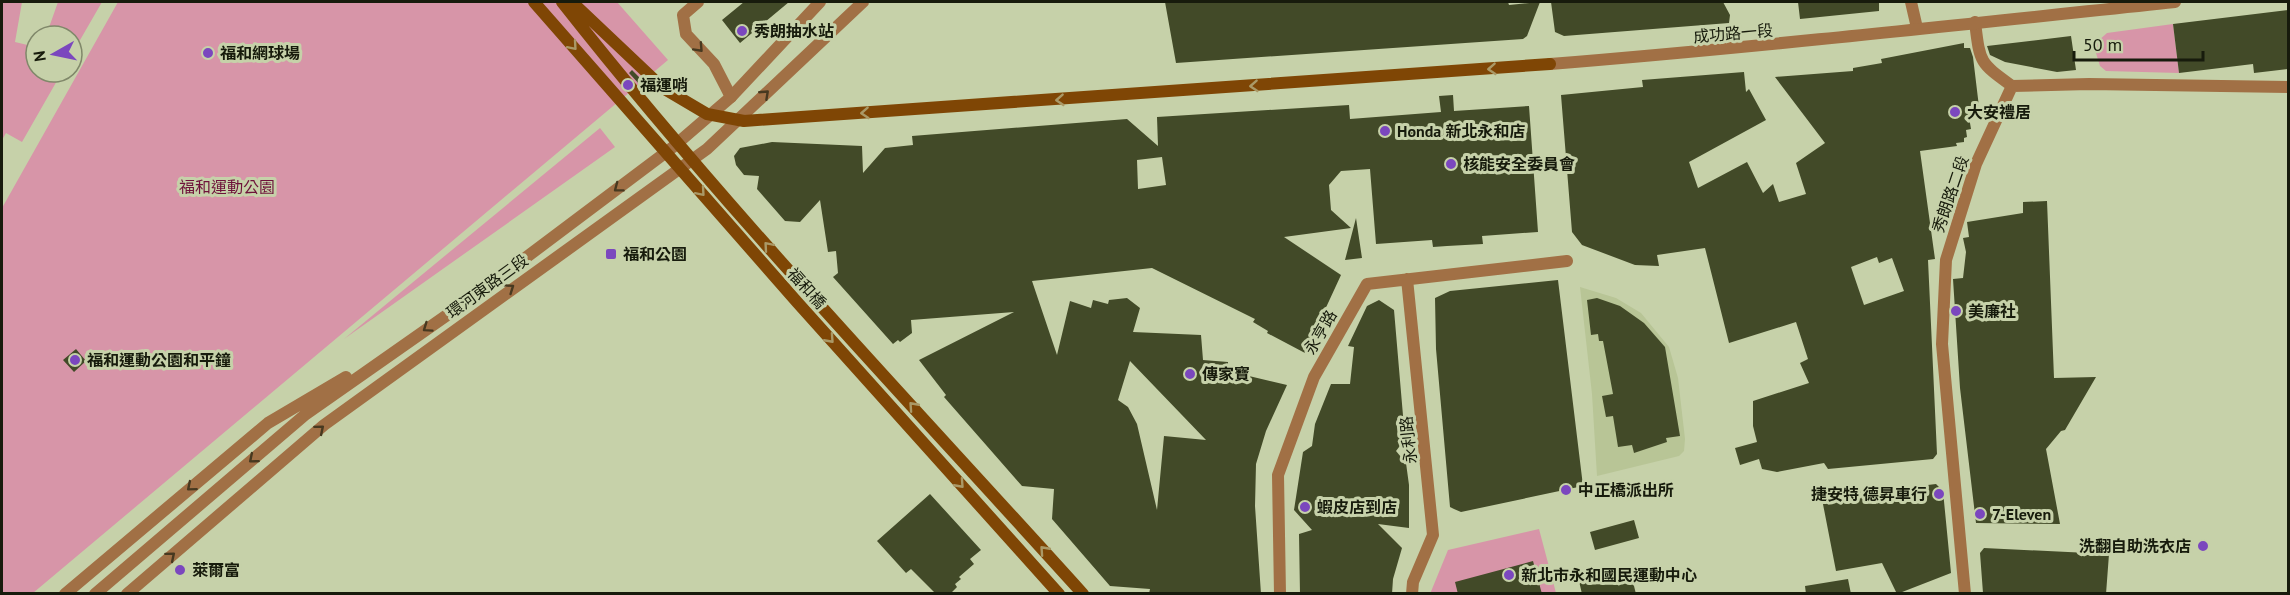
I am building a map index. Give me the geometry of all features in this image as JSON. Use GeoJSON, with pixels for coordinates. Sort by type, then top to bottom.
{"type":"FeatureCollection","features":[{"type":"Feature","properties":{"kind":"main road","name":"福和橋"},"geometry":{"type":"LineString","coordinates":[[534,2],[797,302],[1059,594]]}},
{"type":"Feature","properties":{"kind":"main road","name":"福和橋"},"geometry":{"type":"LineString","coordinates":[[562,2],[615,69],[804,287],[1083,594]]}},
{"type":"Feature","properties":{"kind":"main road"},"geometry":{"type":"LineString","coordinates":[[572,2],[663,88],[694,109],[733,120],[785,119],[1550,64]]}},
{"type":"Feature","properties":{"kind":"street"},"geometry":{"type":"LineString","coordinates":[[698,2],[683,15],[686,34],[714,64],[731,97]]}},
{"type":"Feature","properties":{"kind":"street","name":"環河東路三段"},"geometry":{"type":"LineString","coordinates":[[95,594],[306,414],[480,292],[673,147],[731,97],[820,2]]}},
{"type":"Feature","properties":{"kind":"street","name":"環河東路三段"},"geometry":{"type":"LineString","coordinates":[[127,594],[324,425],[707,149],[863,2]]}},
{"type":"Feature","properties":{"kind":"street"},"geometry":{"type":"LineString","coordinates":[[1911,2],[1917,28]]}},
{"type":"Feature","properties":{"kind":"street","name":"成功路一段"},"geometry":{"type":"LineString","coordinates":[[1550,64],[1796,44],[1917,28],[2175,2]]}},
{"type":"Feature","properties":{"kind":"street"},"geometry":{"type":"LineString","coordinates":[[1975,22],[1984,65],[2012,86],[2089,84],[2289,87]]}},
{"type":"Feature","properties":{"kind":"street","name":"秀朗路二段"},"geometry":{"type":"LineString","coordinates":[[1965,594],[1942,344],[1946,260],[1976,164],[2012,86]]}},
{"type":"Feature","properties":{"kind":"street","name":"永亨路"},"geometry":{"type":"LineString","coordinates":[[1280,594],[1278,475],[1314,376],[1367,284],[1567,261]]}},
{"type":"Feature","properties":{"kind":"street","name":"永利路"},"geometry":{"type":"LineString","coordinates":[[1407,279],[1433,535],[1413,582],[1412,594]]}},
{"type":"Feature","properties":{"kind":"street"},"geometry":{"type":"LineString","coordinates":[[65,594],[268,423],[387,352],[400,348]]}},
{"type":"Feature","properties":{"kind":"shaded area"},"geometry":{"type":"Polygon","coordinates":[[[1580,287],[1616,298],[1641,313],[1669,347],[1678,378],[1685,439],[1684,451],[1679,456],[1597,476],[1592,394],[1580,287]]]}},
{"type":"Feature","properties":{"kind":"green space"},"geometry":{"type":"Polygon","coordinates":[[[2,2],[22,2],[15,42],[24,44],[24,84],[55,84],[22,142],[6,133],[2,140],[2,2]]]}},
{"type":"Feature","properties":{"kind":"green space"},"geometry":{"type":"Polygon","coordinates":[[[58,2],[102,2],[84,33],[84,24],[50,24],[58,2]]]}},
{"type":"Feature","properties":{"kind":"green space","name":"福和運動公園"},"geometry":{"type":"Polygon","coordinates":[[[118,2],[617,2],[668,60],[33,593],[2,594],[2,208],[72,84],[84,84],[84,62],[118,2]]]}},
{"type":"Feature","properties":{"kind":"green space"},"geometry":{"type":"Polygon","coordinates":[[[2173,24],[2179,73],[2106,71],[2100,66],[2096,53],[2098,41],[2107,33],[2173,24]]]}},
{"type":"Feature","properties":{"kind":"green space"},"geometry":{"type":"Polygon","coordinates":[[[600,128],[615,147],[344,339],[600,128]]]}},
{"type":"Feature","properties":{"kind":"green space"},"geometry":{"type":"Polygon","coordinates":[[[1539,529],[1556,593],[1430,594],[1448,550],[1539,529]]]}},
{"type":"Feature","properties":{"kind":"building","name":"秀朗抽水站"},"geometry":{"type":"Polygon","coordinates":[[[744,2],[789,2],[740,43],[722,20],[744,2]]]}},
{"type":"Feature","properties":{"kind":"building"},"geometry":{"type":"Polygon","coordinates":[[[1165,2],[1508,2],[1509,5],[1540,2],[1527,36],[1523,39],[1176,63],[1165,2]]]}},
{"type":"Feature","properties":{"kind":"building"},"geometry":{"type":"Polygon","coordinates":[[[1551,2],[1723,2],[1730,15],[1729,23],[1564,36],[1555,32],[1551,2]]]}},
{"type":"Feature","properties":{"kind":"building"},"geometry":{"type":"Polygon","coordinates":[[[1798,2],[1879,2],[1879,11],[1800,19],[1798,2]]]}},
{"type":"Feature","properties":{"kind":"building"},"geometry":{"type":"Polygon","coordinates":[[[2289,10],[2289,69],[2254,73],[2253,64],[2179,73],[2173,24],[2289,10]]]}},
{"type":"Feature","properties":{"kind":"building"},"geometry":{"type":"Polygon","coordinates":[[[2071,36],[2076,70],[2057,72],[2005,62],[1990,55],[1987,46],[2071,36]]]}},
{"type":"Feature","properties":{"kind":"building"},"geometry":{"type":"Polygon","coordinates":[[[1964,43],[1964,48],[1970,48],[1973,57],[1979,107],[1973,108],[1974,116],[1969,117],[1971,129],[1966,130],[1967,137],[1964,138],[1964,142],[1956,143],[1957,146],[1920,151],[1935,259],[1928,260],[1937,454],[1933,459],[1828,469],[1824,463],[1777,472],[1762,469],[1759,459],[1740,465],[1735,448],[1757,442],[1753,426],[1753,401],[1809,383],[1800,363],[1808,359],[1796,322],[1729,343],[1705,248],[1657,255],[1659,266],[1635,265],[1582,245],[1572,232],[1561,95],[1643,87],[1642,80],[1744,72],[1746,92],[1749,89],[1766,120],[1689,162],[1698,188],[1747,162],[1763,193],[1773,184],[1779,202],[1806,194],[1796,163],[1825,143],[1775,77],[1853,71],[1853,68],[1882,63],[1881,59],[1964,43]],[[1877,257],[1851,267],[1864,305],[1904,291],[1892,258],[1879,263],[1877,257]]]}},
{"type":"Feature","properties":{"kind":"building"},"geometry":{"type":"Polygon","coordinates":[[[632,70],[644,82],[640,85],[629,73],[632,70]]]}},
{"type":"Feature","properties":{"kind":"building"},"geometry":{"type":"Polygon","coordinates":[[[1453,95],[1454,111],[1529,106],[1538,232],[1482,236],[1483,244],[1433,247],[1432,240],[1376,244],[1370,169],[1341,171],[1329,185],[1331,210],[1351,228],[1284,237],[1341,275],[1305,353],[1267,333],[1268,331],[1253,322],[1255,319],[1152,268],[1032,281],[1057,355],[1070,301],[1091,308],[1093,300],[1108,304],[1109,300],[1127,298],[1140,308],[1133,332],[1201,335],[1203,360],[1228,362],[1228,371],[1287,385],[1266,431],[1256,464],[1255,506],[1261,594],[1149,594],[1150,589],[1110,586],[1052,519],[1054,489],[1022,486],[944,397],[946,395],[919,360],[1014,312],[911,320],[912,333],[893,344],[833,277],[838,273],[836,251],[828,252],[820,200],[800,222],[785,221],[757,189],[759,176],[744,175],[736,165],[734,156],[740,148],[772,142],[862,146],[863,173],[885,148],[913,145],[912,136],[1127,119],[1158,146],[1157,117],[1349,105],[1350,119],[1441,112],[1439,96],[1453,95]],[[1162,157],[1137,160],[1138,189],[1166,185],[1162,157]],[[1130,361],[1118,400],[1128,407],[1137,424],[1157,510],[1164,436],[1206,440],[1130,361]]]}},
{"type":"Feature","properties":{"kind":"building"},"geometry":{"type":"Polygon","coordinates":[[[2047,201],[2054,378],[2096,377],[2065,430],[2061,431],[2046,449],[2060,524],[1976,523],[1960,388],[1953,279],[1963,278],[1966,252],[1963,238],[1969,237],[1967,222],[2023,213],[2023,202],[2047,201]]]}},
{"type":"Feature","properties":{"kind":"building"},"geometry":{"type":"Polygon","coordinates":[[[1356,218],[1362,258],[1345,260],[1356,218]]]}},
{"type":"Feature","properties":{"kind":"building"},"geometry":{"type":"Polygon","coordinates":[[[1558,280],[1583,486],[1461,512],[1454,509],[1450,507],[1436,349],[1435,298],[1450,291],[1558,280]]]}},
{"type":"Feature","properties":{"kind":"building"},"geometry":{"type":"Polygon","coordinates":[[[1597,298],[1620,306],[1644,323],[1665,347],[1680,436],[1666,438],[1667,442],[1634,453],[1632,445],[1618,447],[1613,416],[1606,417],[1602,396],[1613,394],[1603,341],[1599,341],[1598,334],[1591,335],[1587,300],[1597,298]]]}},
{"type":"Feature","properties":{"kind":"building"},"geometry":{"type":"Polygon","coordinates":[[[1379,300],[1394,310],[1405,439],[1396,451],[1406,463],[1409,485],[1409,528],[1378,524],[1402,548],[1393,579],[1392,594],[1300,594],[1299,534],[1312,530],[1294,510],[1303,452],[1312,446],[1315,424],[1331,384],[1350,384],[1354,347],[1348,346],[1367,306],[1379,300]]]}},
{"type":"Feature","properties":{"kind":"building","name":"福和運動公園和平鐘"},"geometry":{"type":"Polygon","coordinates":[[[76,349],[86,361],[74,372],[63,360],[76,349]]]}},
{"type":"Feature","properties":{"kind":"building"},"geometry":{"type":"Polygon","coordinates":[[[1936,484],[1943,491],[1951,573],[1897,594],[1882,563],[1836,571],[1822,499],[1870,490],[1870,492],[1936,484]]]}},
{"type":"Feature","properties":{"kind":"building"},"geometry":{"type":"Polygon","coordinates":[[[930,494],[981,550],[970,559],[974,564],[959,577],[961,579],[955,584],[957,587],[950,594],[936,594],[911,569],[906,573],[877,541],[930,494]]]}},
{"type":"Feature","properties":{"kind":"building"},"geometry":{"type":"Polygon","coordinates":[[[1634,520],[1639,538],[1595,550],[1590,532],[1634,520]]]}},
{"type":"Feature","properties":{"kind":"building"},"geometry":{"type":"Polygon","coordinates":[[[1984,548],[2109,554],[2106,594],[1983,593],[1980,553],[1984,548]]]}},
{"type":"Feature","properties":{"kind":"building","name":"新北市永和國民運動中心"},"geometry":{"type":"Polygon","coordinates":[[[1533,561],[1542,594],[1458,594],[1455,582],[1533,561]]]}},
{"type":"Feature","properties":{"kind":"building"},"geometry":{"type":"Polygon","coordinates":[[[1623,570],[1625,579],[1632,578],[1636,594],[1582,594],[1579,581],[1623,570]]]}},
{"type":"Feature","properties":{"kind":"building"},"geometry":{"type":"Polygon","coordinates":[[[1848,579],[1851,594],[1806,594],[1805,586],[1848,579]]]}},
{"type":"Feature","properties":{"kind":"place","name":"秀朗抽水站"},"geometry":{"type":"Point","coordinates":[742,31]}},
{"type":"Feature","properties":{"kind":"place","name":"福和網球場"},"geometry":{"type":"Point","coordinates":[208,53]}},
{"type":"Feature","properties":{"kind":"place","name":"福運哨"},"geometry":{"type":"Point","coordinates":[628,85]}},
{"type":"Feature","properties":{"kind":"place","name":"大安禮居"},"geometry":{"type":"Point","coordinates":[1955,112]}},
{"type":"Feature","properties":{"kind":"place","name":"Honda 新北永和店"},"geometry":{"type":"Point","coordinates":[1385,131]}},
{"type":"Feature","properties":{"kind":"place","name":"核能安全委員會"},"geometry":{"type":"Point","coordinates":[1451,164]}},
{"type":"Feature","properties":{"kind":"place","name":"福和公園"},"geometry":{"type":"Point","coordinates":[611,254]}},
{"type":"Feature","properties":{"kind":"place","name":"美廉社"},"geometry":{"type":"Point","coordinates":[1956,311]}},
{"type":"Feature","properties":{"kind":"place","name":"福和運動公園和平鐘"},"geometry":{"type":"Point","coordinates":[75,360]}},
{"type":"Feature","properties":{"kind":"place","name":"傳家寶"},"geometry":{"type":"Point","coordinates":[1190,374]}},
{"type":"Feature","properties":{"kind":"place","name":"中正橋派出所"},"geometry":{"type":"Point","coordinates":[1566,490]}},
{"type":"Feature","properties":{"kind":"place","name":"捷安特 德昇車行"},"geometry":{"type":"Point","coordinates":[1939,494]}},
{"type":"Feature","properties":{"kind":"place","name":"蝦皮店到店"},"geometry":{"type":"Point","coordinates":[1305,507]}},
{"type":"Feature","properties":{"kind":"place","name":"7-Eleven"},"geometry":{"type":"Point","coordinates":[1980,514]}},
{"type":"Feature","properties":{"kind":"place","name":"洗翻自助洗衣店"},"geometry":{"type":"Point","coordinates":[2203,546]}},
{"type":"Feature","properties":{"kind":"place","name":"萊爾富"},"geometry":{"type":"Point","coordinates":[180,570]}},
{"type":"Feature","properties":{"kind":"place","name":"新北市永和國民運動中心"},"geometry":{"type":"Point","coordinates":[1509,575]}}]}
